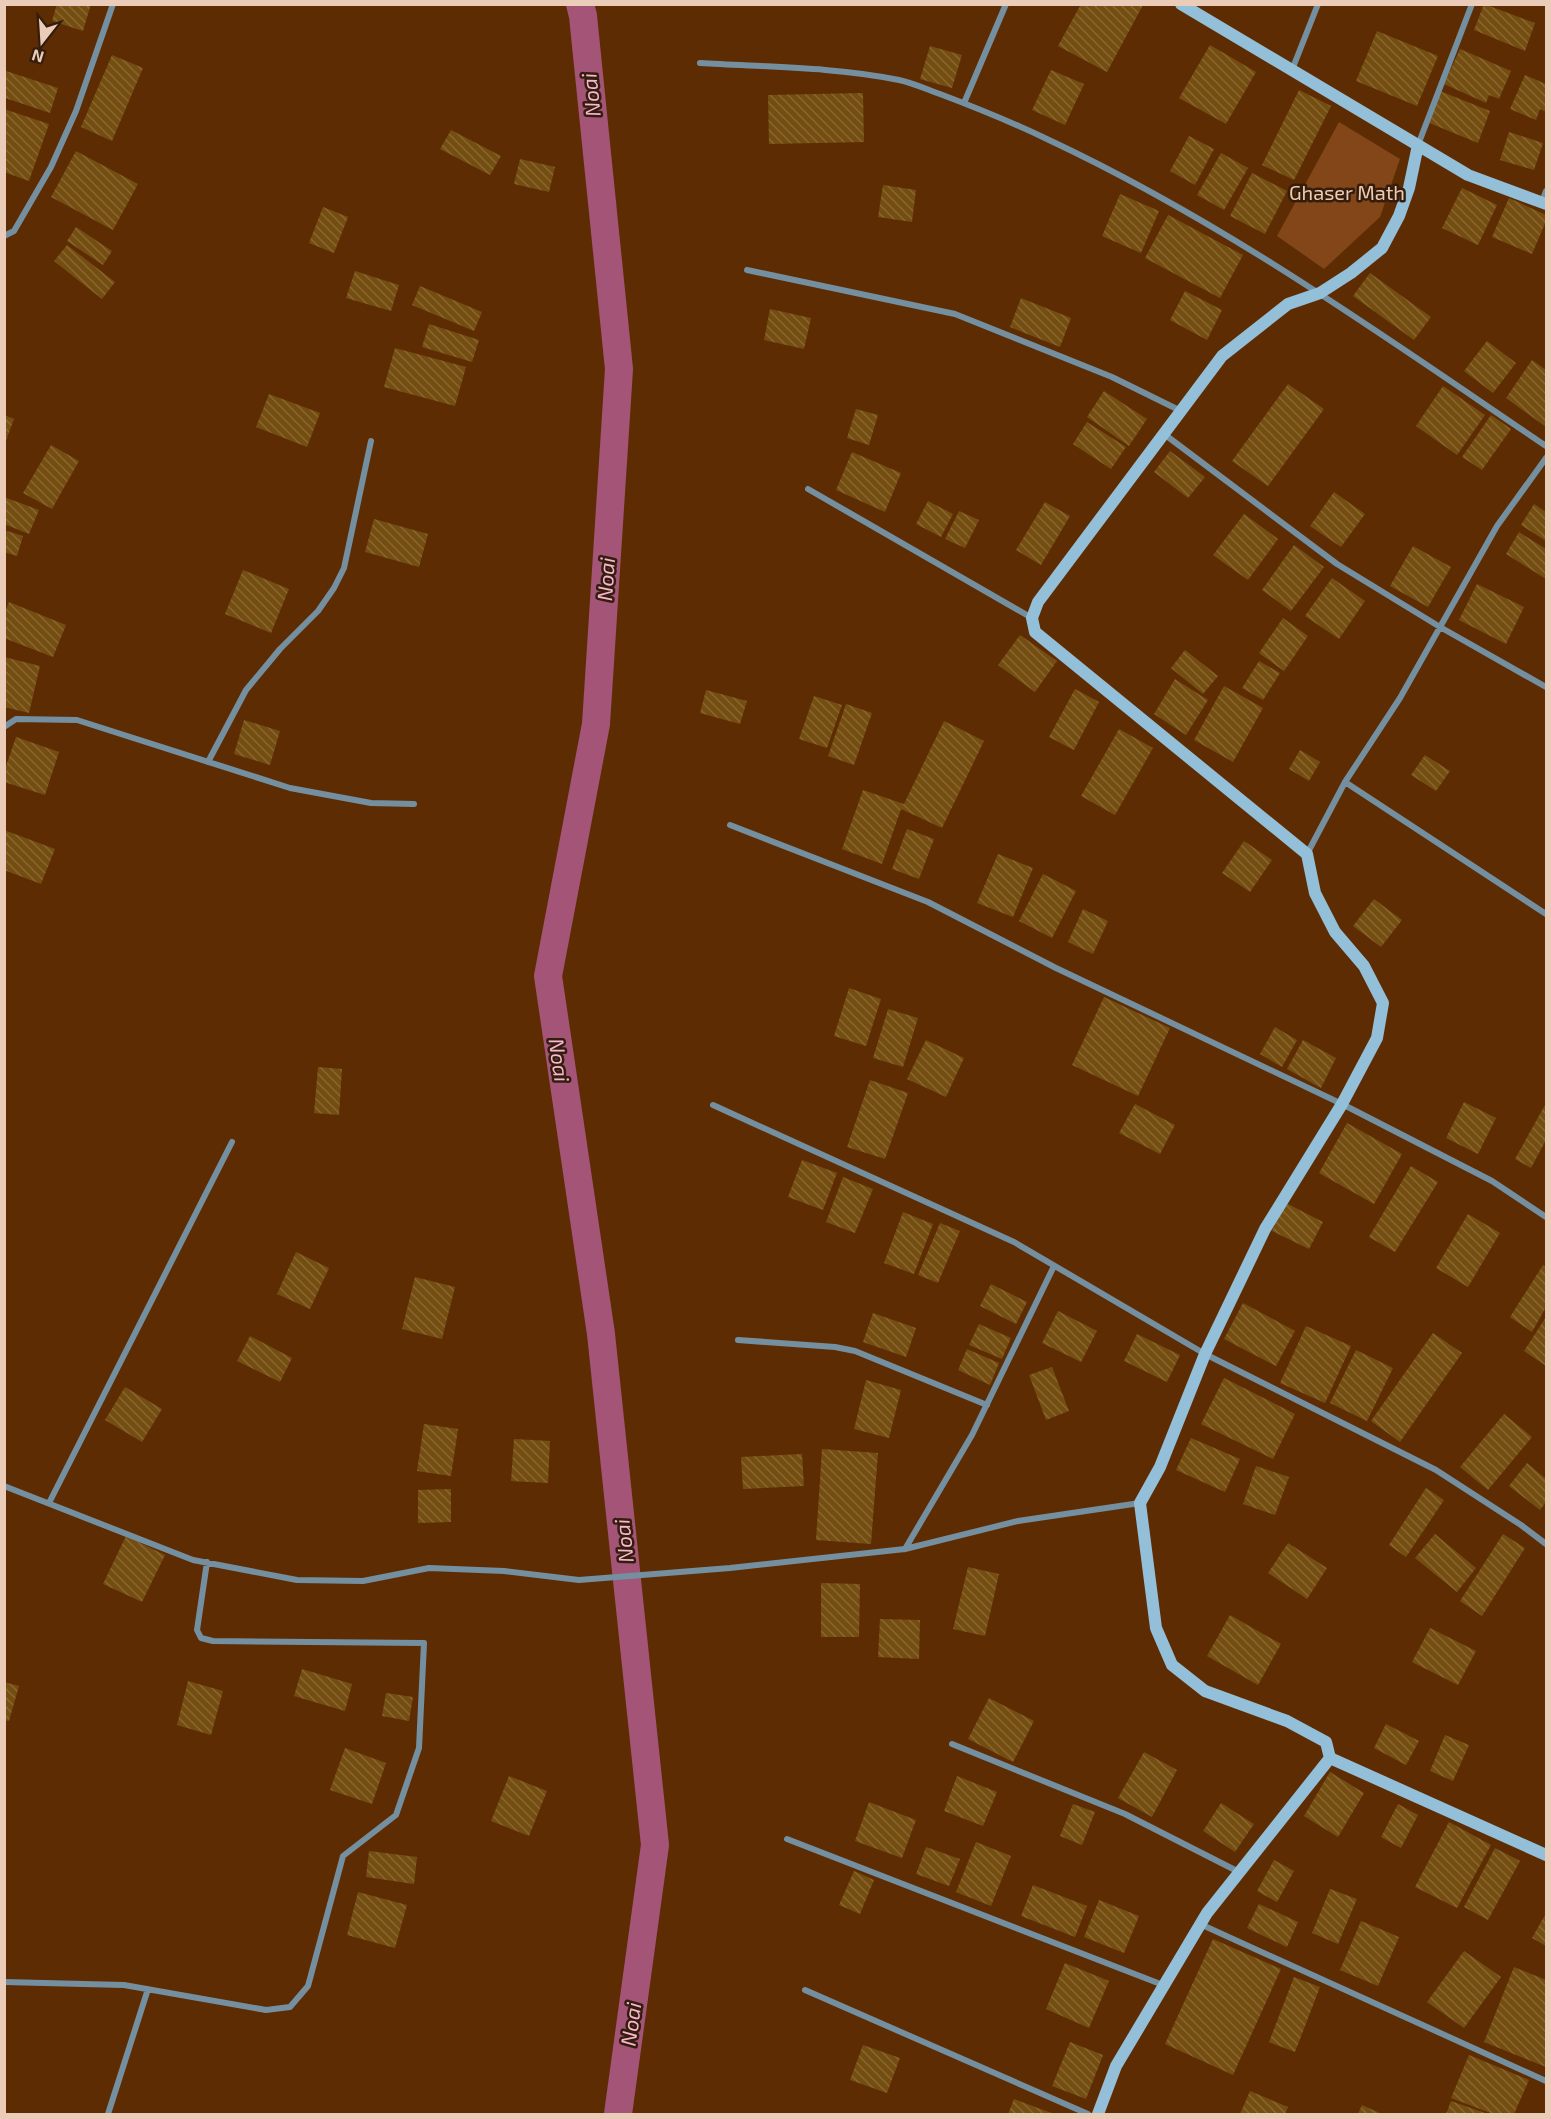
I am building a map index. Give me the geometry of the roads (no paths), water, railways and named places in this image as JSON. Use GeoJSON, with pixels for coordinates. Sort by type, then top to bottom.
{"type":"FeatureCollection","features":[{"type":"Feature","properties":{"kind":"street"},"geometry":{"type":"LineString","coordinates":[[4,236],[14,231],[51,167],[76,111],[113,4]]}},
{"type":"Feature","properties":{"kind":"street"},"geometry":{"type":"LineString","coordinates":[[964,103],[1006,4]]}},
{"type":"Feature","properties":{"kind":"street"},"geometry":{"type":"LineString","coordinates":[[1181,4],[1468,175],[1545,199]]}},
{"type":"Feature","properties":{"kind":"street"},"geometry":{"type":"LineString","coordinates":[[1292,70],[1318,4]]}},
{"type":"Feature","properties":{"kind":"street"},"geometry":{"type":"LineString","coordinates":[[1330,1758],[1326,1742],[1287,1721],[1205,1691],[1172,1665],[1156,1628],[1140,1503],[1160,1467],[1205,1354],[1265,1230],[1342,1104],[1377,1038],[1383,1003],[1365,966],[1335,932],[1315,893],[1307,854],[1035,633],[1032,618],[1038,602],[1222,356],[1288,304],[1320,293],[1351,273],[1382,248],[1399,216],[1409,188],[1418,145],[1472,4]]}},
{"type":"Feature","properties":{"kind":"street"},"geometry":{"type":"LineString","coordinates":[[700,63],[829,71],[901,80],[1027,129],[1094,160],[1188,212],[1320,293],[1546,446]]}},
{"type":"Feature","properties":{"kind":"street"},"geometry":{"type":"LineString","coordinates":[[747,270],[955,314],[1112,377],[1181,411]]}},
{"type":"Feature","properties":{"kind":"street"},"geometry":{"type":"LineString","coordinates":[[1163,434],[1337,564],[1440,627],[1546,687]]}},
{"type":"Feature","properties":{"kind":"street"},"geometry":{"type":"LineString","coordinates":[[208,762],[246,690],[280,649],[318,611],[334,588],[344,568],[371,441]]}},
{"type":"Feature","properties":{"kind":"street"},"geometry":{"type":"LineString","coordinates":[[1307,854],[1345,783],[1400,698],[1497,526],[1546,458]]}},
{"type":"Feature","properties":{"kind":"street"},"geometry":{"type":"LineString","coordinates":[[808,489],[1032,618]]}},
{"type":"Feature","properties":{"kind":"street"},"geometry":{"type":"LineString","coordinates":[[4,727],[16,719],[77,720],[290,788],[371,803],[414,804]]}},
{"type":"Feature","properties":{"kind":"street"},"geometry":{"type":"LineString","coordinates":[[1345,783],[1546,914]]}},
{"type":"Feature","properties":{"kind":"street"},"geometry":{"type":"LineString","coordinates":[[730,825],[928,902],[1056,968],[1342,1104],[1492,1181],[1546,1217]]}},
{"type":"Feature","properties":{"kind":"street"},"geometry":{"type":"LineString","coordinates":[[713,1105],[1014,1242],[1205,1354],[1436,1470],[1521,1525],[1546,1544]]}},
{"type":"Feature","properties":{"kind":"street"},"geometry":{"type":"LineString","coordinates":[[49,1503],[232,1142]]}},
{"type":"Feature","properties":{"kind":"street"},"geometry":{"type":"LineString","coordinates":[[905,1549],[972,1435],[1054,1266]]}},
{"type":"Feature","properties":{"kind":"street"},"geometry":{"type":"LineString","coordinates":[[738,1340],[835,1347],[855,1351],[987,1405]]}},
{"type":"Feature","properties":{"kind":"street"},"geometry":{"type":"LineString","coordinates":[[4,1485],[193,1560],[297,1580],[363,1581],[429,1568],[504,1571],[579,1580],[730,1568],[905,1549],[1018,1521],[1140,1503]]}},
{"type":"Feature","properties":{"kind":"street"},"geometry":{"type":"LineString","coordinates":[[4,1983],[124,1985],[266,2010],[290,2007],[308,1986],[343,1856],[396,1815],[419,1748],[424,1642],[213,1641],[201,1638],[197,1630],[207,1562]]}},
{"type":"Feature","properties":{"kind":"street"},"geometry":{"type":"LineString","coordinates":[[952,1744],[1125,1814],[1241,1873]]}},
{"type":"Feature","properties":{"kind":"street"},"geometry":{"type":"LineString","coordinates":[[1330,1758],[1546,1856]]}},
{"type":"Feature","properties":{"kind":"street"},"geometry":{"type":"LineString","coordinates":[[1098,2115],[1116,2066],[1207,1913],[1330,1758]]}},
{"type":"Feature","properties":{"kind":"street"},"geometry":{"type":"LineString","coordinates":[[786,1839],[1163,1985]]}},
{"type":"Feature","properties":{"kind":"street"},"geometry":{"type":"LineString","coordinates":[[1200,1924],[1546,2081]]}},
{"type":"Feature","properties":{"kind":"street"},"geometry":{"type":"LineString","coordinates":[[108,2115],[147,1989]]}},
{"type":"Feature","properties":{"kind":"street"},"geometry":{"type":"LineString","coordinates":[[806,1990],[1088,2115]]}},
{"type":"Feature","properties":{"kind":"waterway","name":"Noai"},"geometry":{"type":"LineString","coordinates":[[580,4],[619,369],[596,724],[548,976],[601,1334],[655,1845],[618,2114]]}},
{"type":"Feature","properties":{"kind":"park label","name":"Ghaser Math"},"geometry":{"type":"Point","coordinates":[1347,192]}}]}
